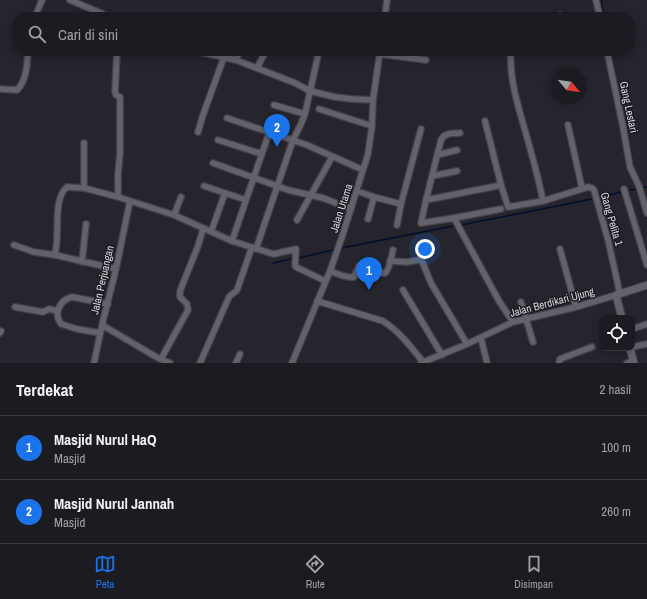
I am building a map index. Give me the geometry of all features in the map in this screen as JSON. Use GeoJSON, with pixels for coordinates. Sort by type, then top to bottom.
{"type":"FeatureCollection","features":[{"type":"Feature","properties":{"kind":"street"},"geometry":{"type":"LineString","coordinates":[[37,12],[42,0]]}},
{"type":"Feature","properties":{"kind":"street"},"geometry":{"type":"LineString","coordinates":[[70,0],[97,12]]}},
{"type":"Feature","properties":{"kind":"street"},"geometry":{"type":"LineString","coordinates":[[386,12],[387,0]]}},
{"type":"Feature","properties":{"kind":"street"},"geometry":{"type":"LineString","coordinates":[[596,0],[599,12]]}},
{"type":"Feature","properties":{"kind":"street"},"geometry":{"type":"LineString","coordinates":[[0,88],[17,90],[21,86],[26,72],[28,56]]}},
{"type":"Feature","properties":{"kind":"street"},"geometry":{"type":"LineString","coordinates":[[117,56],[115,92],[116,95],[120,97],[118,197]]}},
{"type":"Feature","properties":{"kind":"street"},"geometry":{"type":"LineString","coordinates":[[219,56],[236,60],[257,68],[295,83],[310,91],[341,97],[373,100]]}},
{"type":"Feature","properties":{"kind":"street"},"geometry":{"type":"LineString","coordinates":[[236,60],[238,56]]}},
{"type":"Feature","properties":{"kind":"street"},"geometry":{"type":"LineString","coordinates":[[257,68],[263,56]]}},
{"type":"Feature","properties":{"kind":"street"},"geometry":{"type":"LineString","coordinates":[[200,363],[229,297],[237,290],[254,248],[293,140],[305,114],[318,56]]}},
{"type":"Feature","properties":{"kind":"street","name":"Jalan Utama"},"geometry":{"type":"LineString","coordinates":[[295,362],[342,237],[368,154],[372,126],[373,100],[380,56]]}},
{"type":"Feature","properties":{"kind":"street"},"geometry":{"type":"LineString","coordinates":[[400,56],[426,60]]}},
{"type":"Feature","properties":{"kind":"street"},"geometry":{"type":"LineString","coordinates":[[511,56],[512,74],[517,99],[543,201]]}},
{"type":"Feature","properties":{"kind":"street","name":"Gang Lestari"},"geometry":{"type":"LineString","coordinates":[[607,56],[623,127],[630,167],[639,186],[647,213]]}},
{"type":"Feature","properties":{"kind":"street"},"geometry":{"type":"LineString","coordinates":[[198,132],[224,57]]}},
{"type":"Feature","properties":{"kind":"street"},"geometry":{"type":"LineString","coordinates":[[274,105],[305,114]]}},
{"type":"Feature","properties":{"kind":"street"},"geometry":{"type":"LineString","coordinates":[[319,109],[372,126]]}},
{"type":"Feature","properties":{"kind":"street"},"geometry":{"type":"LineString","coordinates":[[227,118],[307,145],[363,170]]}},
{"type":"Feature","properties":{"kind":"street"},"geometry":{"type":"LineString","coordinates":[[485,121],[508,207],[543,201],[582,188],[568,125]]}},
{"type":"Feature","properties":{"kind":"street"},"geometry":{"type":"LineString","coordinates":[[397,225],[401,204],[421,129]]}},
{"type":"Feature","properties":{"kind":"street"},"geometry":{"type":"LineString","coordinates":[[232,241],[270,133]]}},
{"type":"Feature","properties":{"kind":"street"},"geometry":{"type":"LineString","coordinates":[[460,133],[447,134],[443,136],[426,200],[422,223],[501,209]]}},
{"type":"Feature","properties":{"kind":"street"},"geometry":{"type":"LineString","coordinates":[[218,140],[262,154]]}},
{"type":"Feature","properties":{"kind":"street"},"geometry":{"type":"LineString","coordinates":[[84,143],[84,188]]}},
{"type":"Feature","properties":{"kind":"street"},"geometry":{"type":"LineString","coordinates":[[437,155],[457,150]]}},
{"type":"Feature","properties":{"kind":"street"},"geometry":{"type":"LineString","coordinates":[[297,220],[310,194],[332,157]]}},
{"type":"Feature","properties":{"kind":"street"},"geometry":{"type":"LineString","coordinates":[[213,163],[288,190],[323,198],[351,210]]}},
{"type":"Feature","properties":{"kind":"street"},"geometry":{"type":"LineString","coordinates":[[432,176],[456,171]]}},
{"type":"Feature","properties":{"kind":"street"},"geometry":{"type":"LineString","coordinates":[[204,186],[246,200]]}},
{"type":"Feature","properties":{"kind":"street"},"geometry":{"type":"LineString","coordinates":[[426,200],[497,186]]}},
{"type":"Feature","properties":{"kind":"street","name":"Gang Pelita 1"},"geometry":{"type":"LineString","coordinates":[[582,188],[590,187],[594,190],[608,240],[618,295]]}},
{"type":"Feature","properties":{"kind":"street"},"geometry":{"type":"LineString","coordinates":[[55,255],[58,207],[64,190],[67,188],[84,188],[118,197],[174,216],[232,241],[272,254],[296,249],[294,265],[325,281]]}},
{"type":"Feature","properties":{"kind":"street"},"geometry":{"type":"LineString","coordinates":[[624,189],[647,266]]}},
{"type":"Feature","properties":{"kind":"street"},"geometry":{"type":"LineString","coordinates":[[357,191],[401,204]]}},
{"type":"Feature","properties":{"kind":"street"},"geometry":{"type":"LineString","coordinates":[[211,232],[225,193]]}},
{"type":"Feature","properties":{"kind":"street"},"geometry":{"type":"LineString","coordinates":[[174,216],[181,197]]}},
{"type":"Feature","properties":{"kind":"street"},"geometry":{"type":"LineString","coordinates":[[368,219],[374,197]]}},
{"type":"Feature","properties":{"kind":"street","name":"Jalan Perjuangan"},"geometry":{"type":"LineString","coordinates":[[94,363],[130,201]]}},
{"type":"Feature","properties":{"kind":"street"},"geometry":{"type":"LineString","coordinates":[[454,218],[499,301],[513,322]]}},
{"type":"Feature","properties":{"kind":"street"},"geometry":{"type":"LineString","coordinates":[[82,262],[86,224]]}},
{"type":"Feature","properties":{"kind":"street"},"geometry":{"type":"LineString","coordinates":[[159,360],[188,310],[188,304],[180,297],[180,291],[198,246],[203,228]]}},
{"type":"Feature","properties":{"kind":"street"},"geometry":{"type":"LineString","coordinates":[[14,244],[34,252],[55,255],[116,269]]}},
{"type":"Feature","properties":{"kind":"street"},"geometry":{"type":"LineString","coordinates":[[560,248],[576,307]]}},
{"type":"Feature","properties":{"kind":"street"},"geometry":{"type":"LineString","coordinates":[[330,270],[353,278],[359,266],[383,273],[387,271],[393,250]]}},
{"type":"Feature","properties":{"kind":"street"},"geometry":{"type":"LineString","coordinates":[[390,261],[422,261],[431,283],[467,344]]}},
{"type":"Feature","properties":{"kind":"street","name":"Jalan Berdikari Ujung"},"geometry":{"type":"LineString","coordinates":[[422,362],[481,338],[513,322],[576,307],[647,285]]}},
{"type":"Feature","properties":{"kind":"street"},"geometry":{"type":"LineString","coordinates":[[403,290],[442,355]]}},
{"type":"Feature","properties":{"kind":"street"},"geometry":{"type":"LineString","coordinates":[[618,295],[621,315]]}},
{"type":"Feature","properties":{"kind":"street"},"geometry":{"type":"LineString","coordinates":[[100,333],[77,329],[61,324],[57,317],[58,311],[63,301],[72,297],[108,304]]}},
{"type":"Feature","properties":{"kind":"street"},"geometry":{"type":"LineString","coordinates":[[317,301],[384,321],[400,334],[422,362]]}},
{"type":"Feature","properties":{"kind":"street"},"geometry":{"type":"LineString","coordinates":[[521,302],[532,342]]}},
{"type":"Feature","properties":{"kind":"street"},"geometry":{"type":"LineString","coordinates":[[15,308],[43,312],[49,309],[58,311]]}},
{"type":"Feature","properties":{"kind":"street"},"geometry":{"type":"LineString","coordinates":[[635,328],[647,324]]}},
{"type":"Feature","properties":{"kind":"street"},"geometry":{"type":"LineString","coordinates":[[102,325],[159,360],[170,363]]}},
{"type":"Feature","properties":{"kind":"street"},"geometry":{"type":"LineString","coordinates":[[481,338],[487,363]]}},
{"type":"Feature","properties":{"kind":"street"},"geometry":{"type":"LineString","coordinates":[[635,347],[647,344]]}},
{"type":"Feature","properties":{"kind":"street"},"geometry":{"type":"LineString","coordinates":[[559,363],[560,359],[592,347]]}},
{"type":"Feature","properties":{"kind":"street"},"geometry":{"type":"LineString","coordinates":[[630,351],[631,362]]}},
{"type":"Feature","properties":{"kind":"street"},"geometry":{"type":"LineString","coordinates":[[236,363],[240,354]]}},
{"type":"Feature","properties":{"kind":"waterway"},"geometry":{"type":"LineString","coordinates":[[601,0],[603,12]]}},
{"type":"Feature","properties":{"kind":"waterway"},"geometry":{"type":"LineString","coordinates":[[612,56],[617,85]]}},
{"type":"Feature","properties":{"kind":"waterway"},"geometry":{"type":"LineString","coordinates":[[629,144],[634,170]]}},
{"type":"Feature","properties":{"kind":"waterway"},"geometry":{"type":"LineString","coordinates":[[642,188],[647,187]]}},
{"type":"Feature","properties":{"kind":"waterway"},"geometry":{"type":"LineString","coordinates":[[630,190],[637,189]]}},
{"type":"Feature","properties":{"kind":"waterway"},"geometry":{"type":"LineString","coordinates":[[600,197],[622,192]]}},
{"type":"Feature","properties":{"kind":"waterway"},"geometry":{"type":"LineString","coordinates":[[461,225],[592,199]]}},
{"type":"Feature","properties":{"kind":"waterway"},"geometry":{"type":"LineString","coordinates":[[342,248],[453,226]]}},
{"type":"Feature","properties":{"kind":"waterway"},"geometry":{"type":"LineString","coordinates":[[299,258],[333,250]]}},
{"type":"Feature","properties":{"kind":"waterway"},"geometry":{"type":"LineString","coordinates":[[273,263],[291,259]]}},
{"type":"Feature","properties":{"kind":"place","name":"Masjid Nurul Jannah"},"geometry":{"type":"Point","coordinates":[277,147]}},
{"type":"Feature","properties":{"kind":"place","name":"Masjid Nurul HaQ"},"geometry":{"type":"Point","coordinates":[369,290]}}]}
